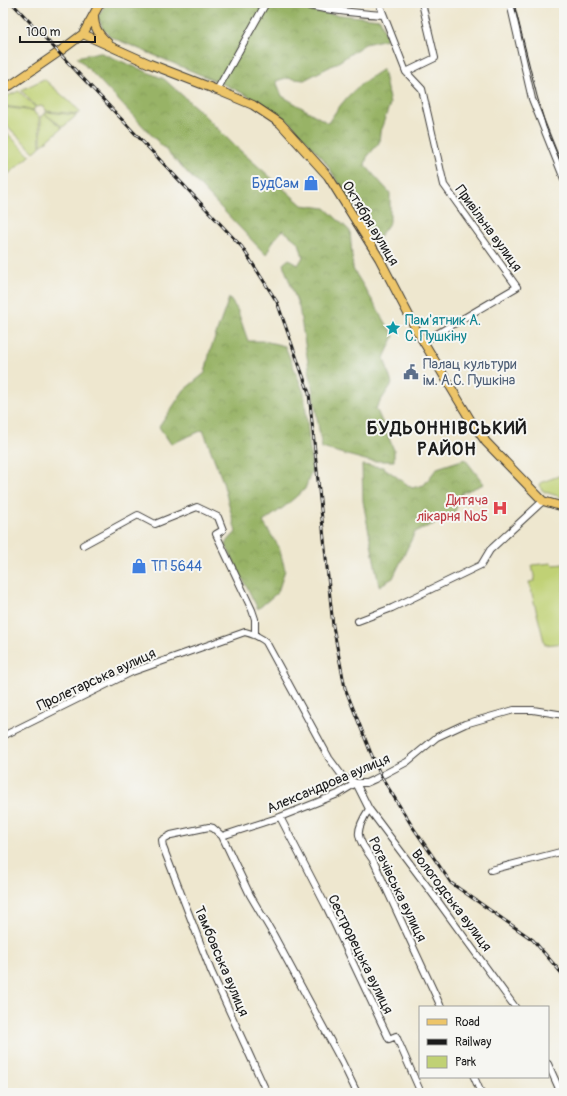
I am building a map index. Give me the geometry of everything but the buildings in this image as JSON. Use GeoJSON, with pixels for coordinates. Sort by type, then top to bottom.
{"type":"FeatureCollection","features":[{"type":"Feature","properties":{"kind":"main road"},"geometry":{"type":"LineString","coordinates":[[3,89],[53,56],[82,34],[100,3]]}},
{"type":"Feature","properties":{"kind":"main road"},"geometry":{"type":"LineString","coordinates":[[94,15],[94,24],[98,33],[117,49]]}},
{"type":"Feature","properties":{"kind":"main road","name":"Октября вулиця"},"geometry":{"type":"LineString","coordinates":[[82,34],[150,64],[253,105],[280,123],[328,176],[379,258],[423,342],[471,421],[486,442],[543,501]]}},
{"type":"Feature","properties":{"kind":"main road"},"geometry":{"type":"LineString","coordinates":[[543,501],[564,507]]}},
{"type":"Feature","properties":{"kind":"street"},"geometry":{"type":"LineString","coordinates":[[217,90],[266,3]]}},
{"type":"Feature","properties":{"kind":"street"},"geometry":{"type":"LineString","coordinates":[[295,3],[320,9],[348,13],[383,15]]}},
{"type":"Feature","properties":{"kind":"street","name":"Привільна вулиця"},"geometry":{"type":"LineString","coordinates":[[379,3],[406,72],[422,89],[444,185],[517,287],[423,342]]}},
{"type":"Feature","properties":{"kind":"street"},"geometry":{"type":"LineString","coordinates":[[406,72],[435,58],[422,3]]}},
{"type":"Feature","properties":{"kind":"street"},"geometry":{"type":"LineString","coordinates":[[510,3],[532,99],[564,179]]}},
{"type":"Feature","properties":{"kind":"street"},"geometry":{"type":"LineString","coordinates":[[358,621],[392,608],[481,565],[490,550],[543,501]]}},
{"type":"Feature","properties":{"kind":"street"},"geometry":{"type":"LineString","coordinates":[[83,545],[138,516],[154,524],[197,507],[218,517],[223,530],[216,534],[252,610],[255,619],[255,634],[266,642],[329,758],[343,777],[356,784],[369,809]]}},
{"type":"Feature","properties":{"kind":"street","name":"Пролетарська вулиця"},"geometry":{"type":"LineString","coordinates":[[3,736],[132,672],[245,632],[255,634]]}},
{"type":"Feature","properties":{"kind":"street","name":"Александрова вулиця"},"geometry":{"type":"LineString","coordinates":[[222,836],[280,817],[338,794],[356,784],[366,783],[392,771],[407,762],[437,737],[464,724],[514,710],[533,710],[564,715]]}},
{"type":"Feature","properties":{"kind":"street","name":"Рогачівська вулиця"},"geometry":{"type":"LineString","coordinates":[[369,809],[360,823],[358,833],[359,839],[373,860],[441,1006]]}},
{"type":"Feature","properties":{"kind":"street","name":"Вологодська вулиця"},"geometry":{"type":"LineString","coordinates":[[369,809],[514,1006]]}},
{"type":"Feature","properties":{"kind":"street","name":"Сестрорецька вулиця"},"geometry":{"type":"LineString","coordinates":[[280,817],[327,908],[389,1039],[396,1036],[421,1093]]}},
{"type":"Feature","properties":{"kind":"street","name":"Тамбовська вулиця"},"geometry":{"type":"LineString","coordinates":[[222,836],[213,828],[209,828],[192,830],[165,837],[162,840],[163,847],[211,971],[267,1093]]}},
{"type":"Feature","properties":{"kind":"street"},"geometry":{"type":"LineString","coordinates":[[222,836],[250,895],[277,941],[357,1093]]}},
{"type":"Feature","properties":{"kind":"street"},"geometry":{"type":"LineString","coordinates":[[491,870],[564,851]]}},
{"type":"Feature","properties":{"kind":"street"},"geometry":{"type":"LineString","coordinates":[[549,1066],[561,1093]]}},
{"type":"Feature","properties":{"kind":"street"},"geometry":{"type":"LineString","coordinates":[[474,1078],[481,1093]]}},
{"type":"Feature","properties":{"kind":"green space"},"geometry":{"type":"Polygon","coordinates":[[[106,3],[304,3],[322,13],[380,19],[387,39],[365,44],[337,63],[304,80],[286,78],[276,81],[282,96],[328,123],[340,106],[358,87],[383,69],[390,104],[380,132],[379,143],[367,157],[365,165],[390,193],[390,222],[376,241],[324,160],[291,123],[258,101],[232,88],[111,37],[103,29],[98,17],[106,3]]]}},
{"type":"Feature","properties":{"kind":"green space"},"geometry":{"type":"Polygon","coordinates":[[[99,52],[164,79],[201,112],[235,146],[302,205],[325,208],[350,231],[353,269],[394,336],[384,358],[392,384],[376,408],[394,450],[394,461],[369,461],[322,448],[299,307],[283,264],[289,259],[298,265],[303,257],[299,243],[283,230],[274,240],[266,255],[77,57],[99,52]]]}},
{"type":"Feature","properties":{"kind":"green space"},"geometry":{"type":"Polygon","coordinates":[[[44,79],[81,112],[78,114],[46,111],[42,106],[36,107],[21,90],[44,79]]]}},
{"type":"Feature","properties":{"kind":"green space"},"geometry":{"type":"Polygon","coordinates":[[[19,91],[35,107],[34,110],[3,106],[3,98],[19,91]]]}},
{"type":"Feature","properties":{"kind":"green space"},"geometry":{"type":"Polygon","coordinates":[[[3,107],[34,111],[35,114],[39,116],[40,147],[34,152],[3,122],[3,107]]]}},
{"type":"Feature","properties":{"kind":"green space"},"geometry":{"type":"Polygon","coordinates":[[[46,112],[77,115],[63,127],[45,114],[46,112]]]}},
{"type":"Feature","properties":{"kind":"green space"},"geometry":{"type":"Polygon","coordinates":[[[45,114],[62,128],[41,146],[41,116],[45,114]]]}},
{"type":"Feature","properties":{"kind":"green space"},"geometry":{"type":"Polygon","coordinates":[[[3,129],[30,156],[6,176],[3,172],[3,129]]]}},
{"type":"Feature","properties":{"kind":"green space"},"geometry":{"type":"Polygon","coordinates":[[[229,298],[237,309],[248,341],[264,341],[285,346],[304,393],[312,470],[305,489],[263,522],[279,547],[285,570],[278,592],[258,609],[225,544],[236,532],[223,482],[203,430],[171,444],[159,427],[184,390],[205,373],[210,351],[229,298]]]}},
{"type":"Feature","properties":{"kind":"green space"},"geometry":{"type":"Polygon","coordinates":[[[465,459],[484,484],[462,493],[453,516],[415,532],[393,578],[379,586],[363,501],[362,465],[383,467],[412,488],[424,485],[437,468],[465,459]]]}},
{"type":"Feature","properties":{"kind":"green space"},"geometry":{"type":"Polygon","coordinates":[[[564,474],[564,498],[545,492],[541,489],[540,483],[564,474]]]}},
{"type":"Feature","properties":{"kind":"green space"},"geometry":{"type":"Polygon","coordinates":[[[552,563],[553,565],[564,564],[564,643],[545,645],[529,582],[535,581],[532,565],[552,563]]]}},
{"type":"Feature","properties":{"kind":"tram line"},"geometry":{"type":"LineString","coordinates":[[514,3],[546,127],[564,171]]}},
{"type":"Feature","properties":{"kind":"railway"},"geometry":{"type":"LineString","coordinates":[[12,3],[242,247],[277,302],[309,393],[333,626],[345,688],[370,751],[381,776],[412,826],[451,883],[533,940],[564,976]]}},
{"type":"Feature","properties":{"kind":"place","name":"БудСам"},"geometry":{"type":"Point","coordinates":[311,183]}},
{"type":"Feature","properties":{"kind":"place","name":"Пам'ятник А. С. Пушкіну"},"geometry":{"type":"Point","coordinates":[393,328]}},
{"type":"Feature","properties":{"kind":"place","name":"Палац культури ім. А.С. Пушкіна"},"geometry":{"type":"Point","coordinates":[411,372]}},
{"type":"Feature","properties":{"kind":"place","name":"Дитяча лікарня №5"},"geometry":{"type":"Point","coordinates":[500,508]}},
{"type":"Feature","properties":{"kind":"place","name":"ТП 5644"},"geometry":{"type":"Point","coordinates":[139,566]}},
{"type":"Feature","properties":{"kind":"district","name":"БУДЬОННІВСЬКИЙ РАЙОН"},"geometry":{"type":"Point","coordinates":[447,438]}}]}
